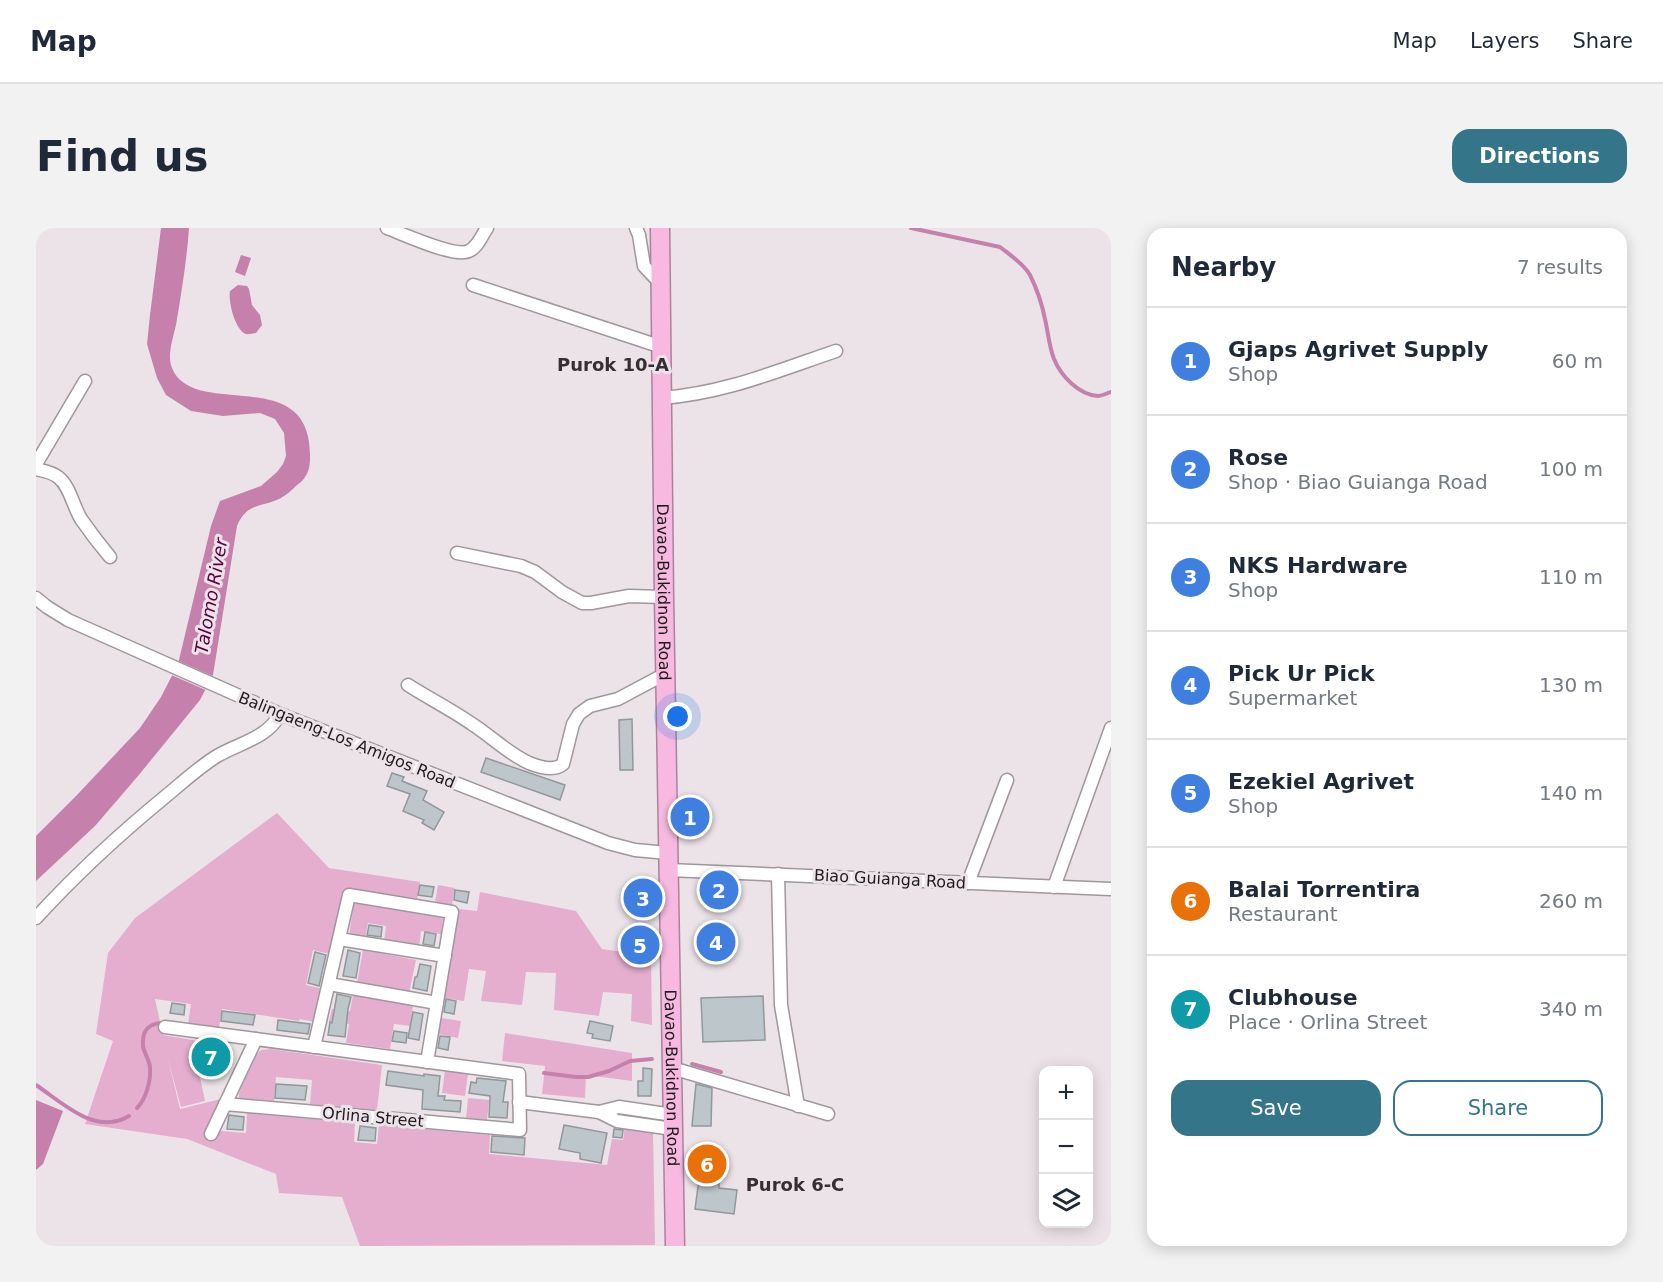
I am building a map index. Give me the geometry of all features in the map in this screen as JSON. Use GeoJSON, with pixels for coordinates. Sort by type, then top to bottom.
{"type":"FeatureCollection","features":[{"type":"Feature","properties":{"kind":"highway","name":"Davao-Bukidnon Road"},"geometry":{"type":"LineString","coordinates":[[660,228],[675,1246]]}},
{"type":"Feature","properties":{"kind":"street"},"geometry":{"type":"LineString","coordinates":[[387,228],[450,252],[461,253],[470,251],[487,228]]}},
{"type":"Feature","properties":{"kind":"street"},"geometry":{"type":"LineString","coordinates":[[636,228],[644,266],[661,284]]}},
{"type":"Feature","properties":{"kind":"street"},"geometry":{"type":"LineString","coordinates":[[473,285],[662,347]]}},
{"type":"Feature","properties":{"kind":"street"},"geometry":{"type":"LineString","coordinates":[[662,398],[688,396],[736,386],[836,351]]}},
{"type":"Feature","properties":{"kind":"street"},"geometry":{"type":"LineString","coordinates":[[36,464],[85,381]]}},
{"type":"Feature","properties":{"kind":"street"},"geometry":{"type":"LineString","coordinates":[[36,469],[58,476],[68,487],[73,504],[82,520],[110,557]]}},
{"type":"Feature","properties":{"kind":"street"},"geometry":{"type":"LineString","coordinates":[[457,553],[521,566],[535,572],[562,592],[582,603],[629,596],[664,597]]}},
{"type":"Feature","properties":{"kind":"street","name":"Balingaeng-Los Amigos Road"},"geometry":{"type":"LineString","coordinates":[[36,598],[68,620],[280,714],[599,840],[635,849],[668,862]]}},
{"type":"Feature","properties":{"kind":"street"},"geometry":{"type":"LineString","coordinates":[[408,686],[473,724],[529,763],[544,768],[559,768],[563,764],[573,724],[579,714],[590,706],[618,699],[666,674]]}},
{"type":"Feature","properties":{"kind":"street"},"geometry":{"type":"LineString","coordinates":[[36,918],[142,815],[203,765],[266,732],[280,714]]}},
{"type":"Feature","properties":{"kind":"street"},"geometry":{"type":"LineString","coordinates":[[1054,887],[1111,728]]}},
{"type":"Feature","properties":{"kind":"street"},"geometry":{"type":"LineString","coordinates":[[968,883],[1007,780]]}},
{"type":"Feature","properties":{"kind":"street","name":"Biao Guianga Road"},"geometry":{"type":"LineString","coordinates":[[668,862],[778,874],[1111,889]]}},
{"type":"Feature","properties":{"kind":"street"},"geometry":{"type":"LineString","coordinates":[[778,874],[781,1005],[798,1106]]}},
{"type":"Feature","properties":{"kind":"street"},"geometry":{"type":"LineString","coordinates":[[314,1047],[349,895],[452,912],[427,1062]]}},
{"type":"Feature","properties":{"kind":"street"},"geometry":{"type":"LineString","coordinates":[[339,939],[445,956]]}},
{"type":"Feature","properties":{"kind":"street"},"geometry":{"type":"LineString","coordinates":[[329,984],[437,1003]]}},
{"type":"Feature","properties":{"kind":"street"},"geometry":{"type":"LineString","coordinates":[[165,1028],[519,1074],[519,1102],[599,1112],[617,1120],[673,1122]]}},
{"type":"Feature","properties":{"kind":"street"},"geometry":{"type":"LineString","coordinates":[[212,1134],[256,1039]]}},
{"type":"Feature","properties":{"kind":"street"},"geometry":{"type":"LineString","coordinates":[[672,1068],[828,1114]]}},
{"type":"Feature","properties":{"kind":"street","name":"Orlina Street"},"geometry":{"type":"LineString","coordinates":[[225,1104],[520,1130],[519,1102]]}},
{"type":"Feature","properties":{"kind":"shaded area"},"geometry":{"type":"Polygon","coordinates":[[[277,813],[329,868],[420,882],[417,900],[345,889],[330,954],[313,950],[306,985],[323,989],[315,1022],[222,1009],[219,1028],[188,1024],[191,1004],[155,999],[163,1035],[204,1042],[191,1054],[195,1053],[205,1101],[181,1107],[168,1059],[180,1109],[221,1099],[205,1133],[216,1139],[220,1131],[246,1133],[247,1113],[355,1123],[354,1142],[377,1144],[379,1125],[490,1135],[489,1154],[607,1165],[612,1139],[623,1140],[625,1126],[653,1130],[655,1245],[360,1246],[342,1197],[279,1193],[276,1174],[187,1139],[85,1124],[113,1041],[96,1034],[108,953],[135,918],[277,813]]]}},
{"type":"Feature","properties":{"kind":"shaded area"},"geometry":{"type":"Polygon","coordinates":[[[438,885],[455,888],[452,905],[435,902],[438,885]]]}},
{"type":"Feature","properties":{"kind":"shaded area"},"geometry":{"type":"Polygon","coordinates":[[[480,892],[576,911],[602,949],[651,956],[652,1025],[631,1021],[632,994],[603,992],[599,1016],[554,1010],[556,973],[526,972],[522,1005],[481,1001],[486,971],[469,969],[464,1001],[444,998],[459,909],[477,911],[480,892]]]}},
{"type":"Feature","properties":{"kind":"shaded area"},"geometry":{"type":"Polygon","coordinates":[[[354,903],[443,918],[441,934],[421,931],[419,948],[384,942],[386,926],[368,923],[365,939],[349,936],[354,903]]]}},
{"type":"Feature","properties":{"kind":"shaded area"},"geometry":{"type":"Polygon","coordinates":[[[363,950],[416,960],[409,993],[357,983],[363,950]]]}},
{"type":"Feature","properties":{"kind":"shaded area"},"geometry":{"type":"Polygon","coordinates":[[[353,995],[413,1005],[410,1026],[394,1024],[390,1049],[346,1043],[349,1024],[329,1021],[332,1009],[350,1011],[353,995]]]}},
{"type":"Feature","properties":{"kind":"shaded area"},"geometry":{"type":"Polygon","coordinates":[[[441,1018],[461,1021],[458,1038],[438,1034],[441,1018]]]}},
{"type":"Feature","properties":{"kind":"shaded area"},"geometry":{"type":"Polygon","coordinates":[[[505,1033],[632,1053],[632,1081],[586,1075],[585,1098],[542,1094],[545,1066],[502,1061],[505,1033]]]}},
{"type":"Feature","properties":{"kind":"shaded area"},"geometry":{"type":"Polygon","coordinates":[[[271,1049],[382,1065],[377,1110],[310,1104],[312,1080],[276,1077],[274,1101],[239,1098],[239,1093],[256,1055],[261,1050],[271,1049]]]}},
{"type":"Feature","properties":{"kind":"shaded area"},"geometry":{"type":"Polygon","coordinates":[[[445,1071],[468,1074],[465,1096],[442,1093],[445,1071]]]}},
{"type":"Feature","properties":{"kind":"shaded area"},"geometry":{"type":"Polygon","coordinates":[[[468,1098],[489,1100],[487,1120],[466,1118],[468,1098]]]}},
{"type":"Feature","properties":{"kind":"water","name":"Talomo River"},"geometry":{"type":"Polygon","coordinates":[[[161,228],[189,228],[176,325],[170,350],[172,368],[183,382],[200,390],[267,399],[286,406],[301,420],[309,442],[310,465],[304,478],[290,491],[281,498],[250,509],[237,526],[213,675],[200,700],[95,826],[36,881],[36,836],[140,728],[161,697],[178,664],[211,526],[220,501],[261,486],[277,472],[286,456],[284,433],[275,419],[260,413],[223,416],[191,411],[166,395],[157,378],[147,344],[161,228]]]}},
{"type":"Feature","properties":{"kind":"water"},"geometry":{"type":"Polygon","coordinates":[[[241,255],[251,258],[245,276],[235,272],[241,255]]]}},
{"type":"Feature","properties":{"kind":"water"},"geometry":{"type":"Polygon","coordinates":[[[238,285],[247,286],[252,305],[260,315],[262,325],[256,333],[247,334],[242,331],[233,315],[230,291],[238,285]]]}},
{"type":"Feature","properties":{"kind":"water"},"geometry":{"type":"Polygon","coordinates":[[[36,1100],[63,1111],[43,1164],[36,1170],[36,1100]]]}},
{"type":"Feature","properties":{"kind":"pier"},"geometry":{"type":"Polygon","coordinates":[[[176,660],[215,677],[208,691],[169,674],[176,660]]]}},
{"type":"Feature","properties":{"kind":"building"},"geometry":{"type":"Polygon","coordinates":[[[632,719],[633,770],[620,770],[619,720],[632,719]]]}},
{"type":"Feature","properties":{"kind":"building"},"geometry":{"type":"Polygon","coordinates":[[[486,758],[565,785],[560,800],[481,772],[486,758]]]}},
{"type":"Feature","properties":{"kind":"building"},"geometry":{"type":"Polygon","coordinates":[[[392,773],[404,777],[402,781],[427,791],[423,800],[444,812],[434,830],[422,823],[424,820],[403,811],[410,794],[387,786],[392,773]]]}},
{"type":"Feature","properties":{"kind":"building"},"geometry":{"type":"Polygon","coordinates":[[[420,885],[434,887],[432,897],[418,895],[420,885]]]}},
{"type":"Feature","properties":{"kind":"building"},"geometry":{"type":"Polygon","coordinates":[[[455,890],[469,892],[467,903],[454,900],[455,890]]]}},
{"type":"Feature","properties":{"kind":"building"},"geometry":{"type":"Polygon","coordinates":[[[369,925],[382,927],[381,937],[367,935],[369,925]]]}},
{"type":"Feature","properties":{"kind":"building"},"geometry":{"type":"Polygon","coordinates":[[[425,932],[436,934],[434,946],[423,944],[425,932]]]}},
{"type":"Feature","properties":{"kind":"building"},"geometry":{"type":"Polygon","coordinates":[[[348,950],[360,953],[356,978],[343,976],[348,950]]]}},
{"type":"Feature","properties":{"kind":"building"},"geometry":{"type":"Polygon","coordinates":[[[315,952],[326,955],[319,986],[308,983],[315,952]]]}},
{"type":"Feature","properties":{"kind":"building"},"geometry":{"type":"Polygon","coordinates":[[[420,964],[431,966],[427,991],[413,988],[420,964]]]}},
{"type":"Feature","properties":{"kind":"building"},"geometry":{"type":"Polygon","coordinates":[[[337,994],[351,997],[345,1037],[328,1035],[337,994]]]}},
{"type":"Feature","properties":{"kind":"building"},"geometry":{"type":"Polygon","coordinates":[[[763,996],[765,1040],[703,1042],[701,998],[763,996]]]}},
{"type":"Feature","properties":{"kind":"building"},"geometry":{"type":"Polygon","coordinates":[[[446,999],[456,1001],[454,1014],[444,1012],[446,999]]]}},
{"type":"Feature","properties":{"kind":"building"},"geometry":{"type":"Polygon","coordinates":[[[172,1003],[185,1005],[184,1015],[170,1013],[172,1003]]]}},
{"type":"Feature","properties":{"kind":"building"},"geometry":{"type":"Polygon","coordinates":[[[222,1011],[255,1015],[253,1025],[221,1021],[222,1011]]]}},
{"type":"Feature","properties":{"kind":"building"},"geometry":{"type":"Polygon","coordinates":[[[413,1012],[423,1014],[419,1040],[408,1038],[413,1012]]]}},
{"type":"Feature","properties":{"kind":"building"},"geometry":{"type":"Polygon","coordinates":[[[278,1020],[310,1024],[308,1034],[277,1030],[278,1020]]]}},
{"type":"Feature","properties":{"kind":"building"},"geometry":{"type":"Polygon","coordinates":[[[590,1021],[613,1026],[610,1041],[592,1038],[593,1034],[587,1033],[590,1021]]]}},
{"type":"Feature","properties":{"kind":"building"},"geometry":{"type":"Polygon","coordinates":[[[394,1031],[407,1033],[406,1043],[392,1041],[394,1031]]]}},
{"type":"Feature","properties":{"kind":"building"},"geometry":{"type":"Polygon","coordinates":[[[440,1036],[450,1037],[448,1050],[438,1048],[440,1036]]]}},
{"type":"Feature","properties":{"kind":"building"},"geometry":{"type":"Polygon","coordinates":[[[207,1043],[225,1060],[215,1071],[197,1054],[207,1043]]]}},
{"type":"Feature","properties":{"kind":"building"},"geometry":{"type":"Polygon","coordinates":[[[643,1068],[652,1069],[651,1096],[638,1096],[638,1081],[643,1081],[643,1068]]]}},
{"type":"Feature","properties":{"kind":"building"},"geometry":{"type":"Polygon","coordinates":[[[388,1071],[440,1076],[438,1096],[445,1096],[444,1100],[461,1101],[460,1112],[422,1109],[423,1090],[386,1085],[388,1071]]]}},
{"type":"Feature","properties":{"kind":"building"},"geometry":{"type":"Polygon","coordinates":[[[477,1078],[506,1081],[503,1102],[508,1102],[507,1118],[489,1117],[490,1096],[469,1093],[471,1082],[476,1083],[477,1078]]]}},
{"type":"Feature","properties":{"kind":"building"},"geometry":{"type":"Polygon","coordinates":[[[276,1084],[307,1086],[305,1100],[275,1098],[276,1084]]]}},
{"type":"Feature","properties":{"kind":"building"},"geometry":{"type":"Polygon","coordinates":[[[696,1084],[712,1088],[711,1126],[692,1126],[696,1084]]]}},
{"type":"Feature","properties":{"kind":"building"},"geometry":{"type":"Polygon","coordinates":[[[229,1115],[244,1117],[243,1130],[227,1129],[229,1115]]]}},
{"type":"Feature","properties":{"kind":"building"},"geometry":{"type":"Polygon","coordinates":[[[564,1125],[607,1133],[601,1163],[580,1159],[580,1153],[559,1149],[564,1125]]]}},
{"type":"Feature","properties":{"kind":"building"},"geometry":{"type":"Polygon","coordinates":[[[360,1126],[376,1128],[375,1141],[358,1140],[360,1126]]]}},
{"type":"Feature","properties":{"kind":"building"},"geometry":{"type":"Polygon","coordinates":[[[614,1129],[623,1130],[622,1138],[613,1137],[614,1129]]]}},
{"type":"Feature","properties":{"kind":"building"},"geometry":{"type":"Polygon","coordinates":[[[492,1136],[525,1138],[524,1155],[491,1152],[492,1136]]]}},
{"type":"Feature","properties":{"kind":"building"},"geometry":{"type":"Polygon","coordinates":[[[696,1155],[719,1156],[719,1188],[737,1190],[734,1214],[695,1209],[700,1172],[695,1172],[696,1155]]]}},
{"type":"Feature","properties":{"kind":"waterway"},"geometry":{"type":"LineString","coordinates":[[911,228],[1000,247],[1016,260],[1030,275],[1035,286],[1052,354],[1061,372],[1072,384],[1091,395],[1101,396],[1111,392]]}},
{"type":"Feature","properties":{"kind":"waterway"},"geometry":{"type":"LineString","coordinates":[[137,1108],[145,1095],[150,1078],[150,1065],[143,1046],[143,1037],[149,1027],[161,1023]]}},
{"type":"Feature","properties":{"kind":"waterway"},"geometry":{"type":"LineString","coordinates":[[544,1073],[588,1077],[609,1071],[630,1061],[652,1059]]}},
{"type":"Feature","properties":{"kind":"waterway"},"geometry":{"type":"LineString","coordinates":[[692,1064],[721,1072]]}},
{"type":"Feature","properties":{"kind":"waterway"},"geometry":{"type":"LineString","coordinates":[[36,1085],[68,1108],[92,1120],[116,1121],[129,1116]]}},
{"type":"Feature","properties":{"kind":"place","name":"Gjaps Agrivet Supply"},"geometry":{"type":"Point","coordinates":[690,817]}},
{"type":"Feature","properties":{"kind":"place","name":"Rose"},"geometry":{"type":"Point","coordinates":[719,890]}},
{"type":"Feature","properties":{"kind":"place","name":"NKS Hardware"},"geometry":{"type":"Point","coordinates":[643,898]}},
{"type":"Feature","properties":{"kind":"place","name":"Pick Ur Pick"},"geometry":{"type":"Point","coordinates":[716,942]}},
{"type":"Feature","properties":{"kind":"place","name":"Ezekiel Agrivet"},"geometry":{"type":"Point","coordinates":[640,945]}},
{"type":"Feature","properties":{"kind":"place","name":"Clubhouse"},"geometry":{"type":"Point","coordinates":[211,1057]}},
{"type":"Feature","properties":{"kind":"place","name":"Balai Torrentira"},"geometry":{"type":"Point","coordinates":[707,1164]}},
{"type":"Feature","properties":{"kind":"district","name":"Purok 10-A"},"geometry":{"type":"Point","coordinates":[613,364]}},
{"type":"Feature","properties":{"kind":"district","name":"Purok 6-C"},"geometry":{"type":"Point","coordinates":[795,1184]}}]}
